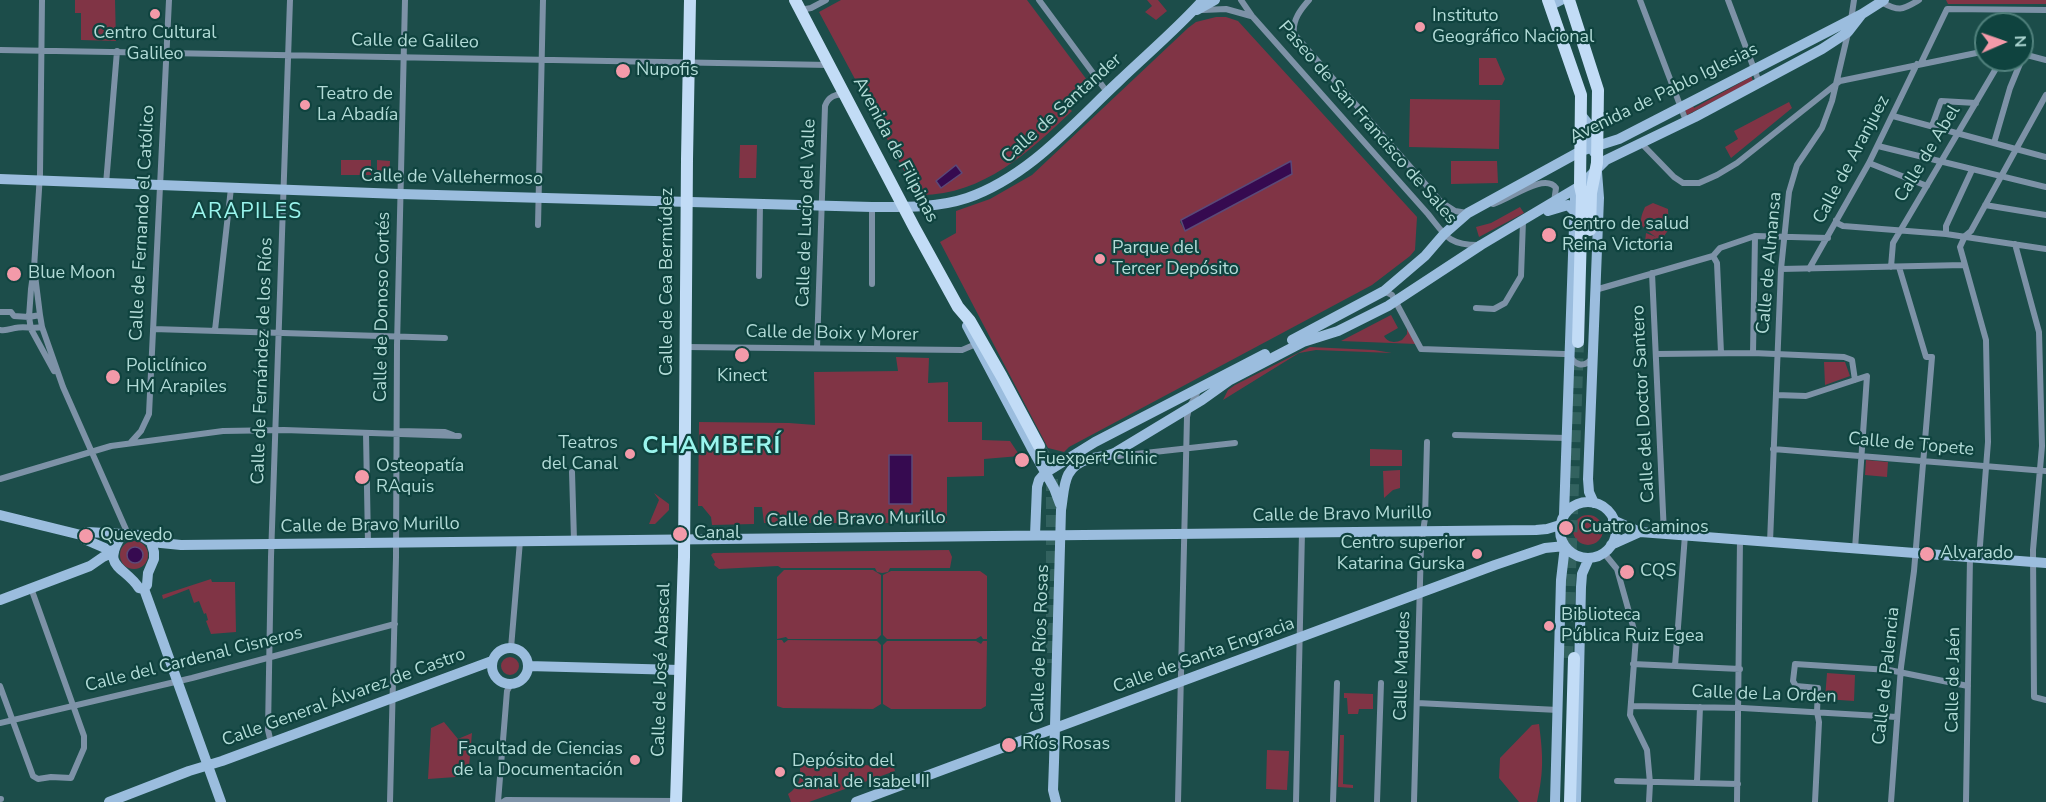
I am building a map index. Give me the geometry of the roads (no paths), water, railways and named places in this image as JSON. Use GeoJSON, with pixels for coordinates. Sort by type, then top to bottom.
{"type":"FeatureCollection","features":[{"type":"Feature","properties":{"kind":"main road","name":"Calle de Cea Bermúdez"},"geometry":{"type":"LineString","coordinates":[[684,538],[689,0]]}},
{"type":"Feature","properties":{"kind":"main road"},"geometry":{"type":"LineString","coordinates":[[1549,0],[1578,84],[1582,116],[1595,155],[1580,186],[1582,195],[1582,342],[1595,155],[1598,90],[1569,0]]}},
{"type":"Feature","properties":{"kind":"main road","name":"Avenida de Filipinas"},"geometry":{"type":"LineString","coordinates":[[798,3],[903,207],[958,307],[970,321],[1039,446]]}},
{"type":"Feature","properties":{"kind":"main road","name":"Calle de José Abascal"},"geometry":{"type":"LineString","coordinates":[[676,802],[684,538]]}},
{"type":"Feature","properties":{"kind":"main road"},"geometry":{"type":"LineString","coordinates":[[1562,802],[1570,658],[1570,802]]}},
{"type":"Feature","properties":{"kind":"street"},"geometry":{"type":"LineString","coordinates":[[42,0],[39,182],[29,317],[31,329],[63,387],[93,452],[125,535]]}},
{"type":"Feature","properties":{"kind":"street","name":"Calle de Fernando el Católico"},"geometry":{"type":"LineString","coordinates":[[130,442],[141,431],[148,418],[169,0]]}},
{"type":"Feature","properties":{"kind":"street","name":"Calle de Fernández de los Ríos"},"geometry":{"type":"LineString","coordinates":[[271,742],[268,730],[272,544],[290,0]]}},
{"type":"Feature","properties":{"kind":"street","name":"Calle de Donoso Cortés"},"geometry":{"type":"LineString","coordinates":[[390,802],[405,0]]}},
{"type":"Feature","properties":{"kind":"street"},"geometry":{"type":"LineString","coordinates":[[538,225],[543,0]]}},
{"type":"Feature","properties":{"kind":"street","name":"Calle de Cea Bermúdez"},"geometry":{"type":"LineString","coordinates":[[689,22],[696,0]]}},
{"type":"Feature","properties":{"kind":"street","name":"Avenida de Filipinas"},"geometry":{"type":"LineString","coordinates":[[789,0],[798,3]]}},
{"type":"Feature","properties":{"kind":"street"},"geometry":{"type":"LineString","coordinates":[[798,3],[811,8],[826,0]]}},
{"type":"Feature","properties":{"kind":"street"},"geometry":{"type":"LineString","coordinates":[[1039,0],[1107,92]]}},
{"type":"Feature","properties":{"kind":"street","name":"Calle de Santander"},"geometry":{"type":"LineString","coordinates":[[903,207],[929,206],[965,199],[1005,181],[1043,152],[1192,13],[1203,0]]}},
{"type":"Feature","properties":{"kind":"street","name":"Calle de Santander"},"geometry":{"type":"LineString","coordinates":[[1192,13],[1215,0]]}},
{"type":"Feature","properties":{"kind":"street","name":"Paseo de San Francisco de Sales"},"geometry":{"type":"LineString","coordinates":[[1241,0],[1252,16],[1444,234],[1462,245],[1482,246]]}},
{"type":"Feature","properties":{"kind":"street","name":"Paseo de San Francisco de Sales"},"geometry":{"type":"LineString","coordinates":[[1309,0],[1294,22],[1293,34],[1441,202],[1455,211],[1468,213]]}},
{"type":"Feature","properties":{"kind":"street"},"geometry":{"type":"LineString","coordinates":[[1549,0],[1554,3],[1561,0]]}},
{"type":"Feature","properties":{"kind":"street"},"geometry":{"type":"LineString","coordinates":[[1640,0],[1686,121]]}},
{"type":"Feature","properties":{"kind":"street"},"geometry":{"type":"LineString","coordinates":[[1728,0],[1759,82]]}},
{"type":"Feature","properties":{"kind":"street","name":"Calle de Almansa"},"geometry":{"type":"LineString","coordinates":[[1770,542],[1781,269],[1789,192],[1797,165],[1822,128],[1832,101],[1854,0]]}},
{"type":"Feature","properties":{"kind":"street"},"geometry":{"type":"LineString","coordinates":[[1883,1],[1897,10],[1902,10],[1919,0]]}},
{"type":"Feature","properties":{"kind":"street","name":"Avenida de Pablo Iglesias"},"geometry":{"type":"LineString","coordinates":[[1045,473],[1090,445],[1176,398],[1384,291],[1425,256],[1444,234],[1468,213],[1595,155],[1619,139],[1883,1]]}},
{"type":"Feature","properties":{"kind":"street"},"geometry":{"type":"LineString","coordinates":[[1192,13],[1226,9],[1252,16]]}},
{"type":"Feature","properties":{"kind":"street","name":"Calle de Aranjuez"},"geometry":{"type":"LineString","coordinates":[[1809,269],[1869,163],[1947,9],[2046,10]]}},
{"type":"Feature","properties":{"kind":"street","name":"Avenida de Pablo Iglesias"},"geometry":{"type":"LineString","coordinates":[[1061,510],[1066,476],[1071,469],[1083,461],[1100,457],[1185,410],[1230,380],[1281,353],[1308,340],[1338,331],[1396,301],[1580,186],[1595,155],[1641,143],[1686,121],[1822,49],[1848,32],[1862,14]]}},
{"type":"Feature","properties":{"kind":"street","name":"Calle de Galileo"},"geometry":{"type":"LineString","coordinates":[[0,50],[829,64]]}},
{"type":"Feature","properties":{"kind":"street"},"geometry":{"type":"LineString","coordinates":[[106,184],[117,51]]}},
{"type":"Feature","properties":{"kind":"street"},"geometry":{"type":"LineString","coordinates":[[1641,143],[1674,177],[1683,183],[1699,183],[1737,163],[1834,85],[1845,79],[1974,53]]}},
{"type":"Feature","properties":{"kind":"street","name":"Calle de Abel"},"geometry":{"type":"LineString","coordinates":[[1892,267],[1891,246],[1994,72]]}},
{"type":"Feature","properties":{"kind":"street"},"geometry":{"type":"LineString","coordinates":[[1994,143],[2016,72]]}},
{"type":"Feature","properties":{"kind":"street","name":"Calle de Lucio del Valle"},"geometry":{"type":"LineString","coordinates":[[818,348],[825,105],[827,100],[839,93],[845,95]]}},
{"type":"Feature","properties":{"kind":"street"},"geometry":{"type":"LineString","coordinates":[[1965,236],[1971,231],[2046,95]]}},
{"type":"Feature","properties":{"kind":"street"},"geometry":{"type":"LineString","coordinates":[[1932,126],[1941,101],[1976,104]]}},
{"type":"Feature","properties":{"kind":"street"},"geometry":{"type":"LineString","coordinates":[[1893,116],[2046,157]]}},
{"type":"Feature","properties":{"kind":"street"},"geometry":{"type":"LineString","coordinates":[[1878,146],[2046,187]]}},
{"type":"Feature","properties":{"kind":"street"},"geometry":{"type":"LineString","coordinates":[[1594,503],[1589,492],[1588,479],[1599,198],[1595,155]]}},
{"type":"Feature","properties":{"kind":"street"},"geometry":{"type":"LineString","coordinates":[[1869,163],[1927,186]]}},
{"type":"Feature","properties":{"kind":"street"},"geometry":{"type":"LineString","coordinates":[[1946,234],[1946,226],[1972,170]]}},
{"type":"Feature","properties":{"kind":"street","name":"Calle de Vallehermoso"},"geometry":{"type":"LineString","coordinates":[[0,179],[400,194],[903,207]]}},
{"type":"Feature","properties":{"kind":"street","name":"Avenida de Pablo Iglesias"},"geometry":{"type":"LineString","coordinates":[[1482,206],[1505,201],[1539,182],[1546,181],[1552,183],[1556,188],[1553,202]]}},
{"type":"Feature","properties":{"kind":"street"},"geometry":{"type":"LineString","coordinates":[[1556,802],[1561,580],[1564,546],[1561,538],[1575,198],[1580,186]]}},
{"type":"Feature","properties":{"kind":"street"},"geometry":{"type":"LineString","coordinates":[[215,330],[231,188]]}},
{"type":"Feature","properties":{"kind":"street"},"geometry":{"type":"LineString","coordinates":[[759,276],[760,203]]}},
{"type":"Feature","properties":{"kind":"street","name":"Avenida de Pablo Iglesias"},"geometry":{"type":"LineString","coordinates":[[1522,221],[1565,205],[1570,206],[1575,212]]}},
{"type":"Feature","properties":{"kind":"street"},"geometry":{"type":"LineString","coordinates":[[1985,205],[2046,215]]}},
{"type":"Feature","properties":{"kind":"street"},"geometry":{"type":"LineString","coordinates":[[872,207],[872,284]]}},
{"type":"Feature","properties":{"kind":"street"},"geometry":{"type":"LineString","coordinates":[[1836,220],[1843,226],[1965,236],[2046,249]]}},
{"type":"Feature","properties":{"kind":"street"},"geometry":{"type":"LineString","coordinates":[[1476,308],[1494,309],[1505,303],[1521,276],[1522,221]]}},
{"type":"Feature","properties":{"kind":"street"},"geometry":{"type":"LineString","coordinates":[[1595,290],[1713,255],[1720,248],[1755,236],[1828,238]]}},
{"type":"Feature","properties":{"kind":"street"},"geometry":{"type":"LineString","coordinates":[[1753,353],[1755,236]]}},
{"type":"Feature","properties":{"kind":"street","name":"Calle de Jaén"},"geometry":{"type":"LineString","coordinates":[[1965,236],[1960,247],[1986,340],[1988,442],[1975,558],[1968,686],[1966,802]]}},
{"type":"Feature","properties":{"kind":"street"},"geometry":{"type":"LineString","coordinates":[[2015,244],[2039,332],[2043,471],[2034,562],[2034,697],[2046,700]]}},
{"type":"Feature","properties":{"kind":"street"},"geometry":{"type":"LineString","coordinates":[[1713,255],[1717,263],[1721,353]]}},
{"type":"Feature","properties":{"kind":"street"},"geometry":{"type":"LineString","coordinates":[[1781,269],[1964,265]]}},
{"type":"Feature","properties":{"kind":"street","name":"Calle de Palencia"},"geometry":{"type":"LineString","coordinates":[[1891,802],[1900,673],[1915,553],[1923,461],[1929,357],[1899,267]]}},
{"type":"Feature","properties":{"kind":"street"},"geometry":{"type":"LineString","coordinates":[[34,268],[42,327],[63,387]]}},
{"type":"Feature","properties":{"kind":"street","name":"Calle del Doctor Santero"},"geometry":{"type":"LineString","coordinates":[[1652,273],[1664,534]]}},
{"type":"Feature","properties":{"kind":"street"},"geometry":{"type":"LineString","coordinates":[[1384,291],[1392,295],[1396,301],[1421,349],[1569,354]]}},
{"type":"Feature","properties":{"kind":"street","name":"Avenida de Filipinas"},"geometry":{"type":"LineString","coordinates":[[958,307],[1058,496],[1061,510]]}},
{"type":"Feature","properties":{"kind":"street"},"geometry":{"type":"LineString","coordinates":[[0,312],[10,312],[15,316],[40,315]]}},
{"type":"Feature","properties":{"kind":"street"},"geometry":{"type":"LineString","coordinates":[[14,328],[15,316]]}},
{"type":"Feature","properties":{"kind":"street"},"geometry":{"type":"LineString","coordinates":[[2037,324],[2046,322]]}},
{"type":"Feature","properties":{"kind":"street"},"geometry":{"type":"LineString","coordinates":[[0,330],[42,327]]}},
{"type":"Feature","properties":{"kind":"street"},"geometry":{"type":"LineString","coordinates":[[153,328],[445,338]]}},
{"type":"Feature","properties":{"kind":"street","name":"Calle de Boix y Morer"},"geometry":{"type":"LineString","coordinates":[[685,346],[962,350],[976,344]]}},
{"type":"Feature","properties":{"kind":"street"},"geometry":{"type":"LineString","coordinates":[[1656,354],[1753,353],[1847,357],[1851,360],[1856,380]]}},
{"type":"Feature","properties":{"kind":"street"},"geometry":{"type":"LineString","coordinates":[[1569,354],[1574,362],[1581,365],[1589,363],[1593,358]]}},
{"type":"Feature","properties":{"kind":"street"},"geometry":{"type":"LineString","coordinates":[[1776,394],[1806,396],[1867,376],[1855,549]]}},
{"type":"Feature","properties":{"kind":"street","name":"Avenida de Pablo Iglesias"},"geometry":{"type":"LineString","coordinates":[[1185,410],[1203,384]]}},
{"type":"Feature","properties":{"kind":"street"},"geometry":{"type":"LineString","coordinates":[[1176,398],[1182,402],[1185,410],[1187,449],[1178,802]]}},
{"type":"Feature","properties":{"kind":"street"},"geometry":{"type":"LineString","coordinates":[[0,479],[111,446],[223,431],[276,430],[458,436]]}},
{"type":"Feature","properties":{"kind":"street"},"geometry":{"type":"LineString","coordinates":[[366,433],[368,543]]}},
{"type":"Feature","properties":{"kind":"street"},"geometry":{"type":"LineString","coordinates":[[1455,435],[1566,438]]}},
{"type":"Feature","properties":{"kind":"street","name":"Calle Maudes"},"geometry":{"type":"LineString","coordinates":[[1414,802],[1426,442]]}},
{"type":"Feature","properties":{"kind":"street"},"geometry":{"type":"LineString","coordinates":[[1090,445],[1089,453],[1100,457],[1122,457],[1235,443]]}},
{"type":"Feature","properties":{"kind":"street","name":"Calle de Topete"},"geometry":{"type":"LineString","coordinates":[[1773,449],[2043,471]]}},
{"type":"Feature","properties":{"kind":"street"},"geometry":{"type":"LineString","coordinates":[[572,472],[574,540]]}},
{"type":"Feature","properties":{"kind":"street"},"geometry":{"type":"LineString","coordinates":[[1035,535],[1037,488],[1039,480],[1045,473]]}},
{"type":"Feature","properties":{"kind":"street"},"geometry":{"type":"LineString","coordinates":[[1562,520],[1579,504],[1594,503],[1606,510],[1613,520],[1615,535],[1608,549]]}},
{"type":"Feature","properties":{"kind":"street","name":"Calle de Ríos Rosas"},"geometry":{"type":"LineString","coordinates":[[1050,802],[1053,790],[1061,510]]}},
{"type":"Feature","properties":{"kind":"street"},"geometry":{"type":"LineString","coordinates":[[0,515],[81,535],[84,539],[114,552]]}},
{"type":"Feature","properties":{"kind":"street","name":"Calle de Bravo Murillo"},"geometry":{"type":"LineString","coordinates":[[151,542],[172,545],[1536,530],[1547,529],[1562,520]]}},
{"type":"Feature","properties":{"kind":"street"},"geometry":{"type":"LineString","coordinates":[[1613,520],[1640,532],[2046,563]]}},
{"type":"Feature","properties":{"kind":"street"},"geometry":{"type":"LineString","coordinates":[[81,535],[87,532],[140,535],[151,542],[154,552],[147,585],[144,589]]}},
{"type":"Feature","properties":{"kind":"street"},"geometry":{"type":"LineString","coordinates":[[1296,802],[1302,532]]}},
{"type":"Feature","properties":{"kind":"street"},"geometry":{"type":"LineString","coordinates":[[1564,546],[1573,554],[1588,558],[1640,532]]}},
{"type":"Feature","properties":{"kind":"street"},"geometry":{"type":"LineString","coordinates":[[0,600],[90,566],[114,552],[125,535]]}},
{"type":"Feature","properties":{"kind":"street"},"geometry":{"type":"LineString","coordinates":[[1675,666],[1685,535]]}},
{"type":"Feature","properties":{"kind":"street"},"geometry":{"type":"LineString","coordinates":[[1737,802],[1740,708],[1740,539]]}},
{"type":"Feature","properties":{"kind":"street"},"geometry":{"type":"LineString","coordinates":[[511,648],[520,541]]}},
{"type":"Feature","properties":{"kind":"street","name":"Calle de Santa Engracia"},"geometry":{"type":"LineString","coordinates":[[856,802],[1545,548],[1564,546]]}},
{"type":"Feature","properties":{"kind":"street"},"geometry":{"type":"LineString","coordinates":[[1608,549],[1617,569],[1636,637],[1630,717],[1647,750],[1649,802]]}},
{"type":"Feature","properties":{"kind":"street"},"geometry":{"type":"LineString","coordinates":[[114,552],[114,561],[122,571],[134,579],[139,588],[144,589]]}},
{"type":"Feature","properties":{"kind":"street"},"geometry":{"type":"LineString","coordinates":[[1576,802],[1582,581],[1588,558]]}},
{"type":"Feature","properties":{"kind":"street"},"geometry":{"type":"LineString","coordinates":[[90,566],[122,571],[152,565]]}},
{"type":"Feature","properties":{"kind":"street"},"geometry":{"type":"LineString","coordinates":[[0,686],[33,776],[38,779],[51,777],[68,779],[72,776],[85,744],[84,736],[31,588]]}},
{"type":"Feature","properties":{"kind":"street"},"geometry":{"type":"LineString","coordinates":[[144,589],[221,802]]}},
{"type":"Feature","properties":{"kind":"street","name":"Calle del Cardenal Cisneros"},"geometry":{"type":"LineString","coordinates":[[0,723],[178,682],[395,624]]}},
{"type":"Feature","properties":{"kind":"street"},"geometry":{"type":"LineString","coordinates":[[511,648],[523,654],[528,666],[524,677],[511,684],[497,679],[493,674],[492,661],[500,651],[511,648]]}},
{"type":"Feature","properties":{"kind":"street","name":"Calle General Álvarez de Castro"},"geometry":{"type":"LineString","coordinates":[[109,802],[492,661]]}},
{"type":"Feature","properties":{"kind":"street"},"geometry":{"type":"LineString","coordinates":[[1634,664],[1740,669]]}},
{"type":"Feature","properties":{"kind":"street"},"geometry":{"type":"LineString","coordinates":[[1815,802],[1819,722],[1818,688],[1796,686],[1793,681],[1794,664],[1900,673],[1968,686]]}},
{"type":"Feature","properties":{"kind":"street"},"geometry":{"type":"LineString","coordinates":[[528,666],[680,670]]}},
{"type":"Feature","properties":{"kind":"street"},"geometry":{"type":"LineString","coordinates":[[1333,802],[1337,682]]}},
{"type":"Feature","properties":{"kind":"street"},"geometry":{"type":"LineString","coordinates":[[1377,802],[1381,683]]}},
{"type":"Feature","properties":{"kind":"street"},"geometry":{"type":"LineString","coordinates":[[498,802],[507,692],[511,684]]}},
{"type":"Feature","properties":{"kind":"street"},"geometry":{"type":"LineString","coordinates":[[1417,703],[1558,711]]}},
{"type":"Feature","properties":{"kind":"street","name":"Calle de La Orden"},"geometry":{"type":"LineString","coordinates":[[1630,706],[1740,708],[1897,717]]}},
{"type":"Feature","properties":{"kind":"street"},"geometry":{"type":"LineString","coordinates":[[1697,782],[1700,707]]}},
{"type":"Feature","properties":{"kind":"street"},"geometry":{"type":"LineString","coordinates":[[1617,782],[1738,784]]}},
{"type":"Feature","properties":{"kind":"street","name":"Calle de Ríos Rosas"},"geometry":{"type":"LineString","coordinates":[[1053,790],[1056,802]]}},
{"type":"Feature","properties":{"kind":"street"},"geometry":{"type":"LineString","coordinates":[[503,802],[506,800],[676,802]]}},
{"type":"Feature","properties":{"kind":"tunnel"},"geometry":{"type":"LineString","coordinates":[[1567,658],[1578,342]]}},
{"type":"Feature","properties":{"kind":"tunnel"},"geometry":{"type":"LineString","coordinates":[[1039,446],[1049,464],[1052,476],[1052,663]]}},
{"type":"Feature","properties":{"kind":"place","name":"Centro Cultural Galileo"},"geometry":{"type":"Point","coordinates":[155,14]}},
{"type":"Feature","properties":{"kind":"place","name":"Instituto Geográfico Nacional"},"geometry":{"type":"Point","coordinates":[1420,27]}},
{"type":"Feature","properties":{"kind":"place","name":"Nupofis"},"geometry":{"type":"Point","coordinates":[623,71]}},
{"type":"Feature","properties":{"kind":"place","name":"Teatro de La Abadía"},"geometry":{"type":"Point","coordinates":[305,105]}},
{"type":"Feature","properties":{"kind":"place","name":"Centro de salud Reina Victoria"},"geometry":{"type":"Point","coordinates":[1549,235]}},
{"type":"Feature","properties":{"kind":"place","name":"Parque del Tercer Depósito"},"geometry":{"type":"Point","coordinates":[1100,259]}},
{"type":"Feature","properties":{"kind":"place","name":"Blue Moon"},"geometry":{"type":"Point","coordinates":[14,274]}},
{"type":"Feature","properties":{"kind":"place","name":"Kinect"},"geometry":{"type":"Point","coordinates":[742,355]}},
{"type":"Feature","properties":{"kind":"place","name":"Policlínico HM Arapiles"},"geometry":{"type":"Point","coordinates":[113,377]}},
{"type":"Feature","properties":{"kind":"place","name":"Teatros del Canal"},"geometry":{"type":"Point","coordinates":[630,454]}},
{"type":"Feature","properties":{"kind":"place","name":"Fuexpert Clinic"},"geometry":{"type":"Point","coordinates":[1022,460]}},
{"type":"Feature","properties":{"kind":"place","name":"Osteopatía RAquis"},"geometry":{"type":"Point","coordinates":[362,477]}},
{"type":"Feature","properties":{"kind":"place","name":"Cuatro Caminos"},"geometry":{"type":"Point","coordinates":[1566,528]}},
{"type":"Feature","properties":{"kind":"place","name":"Canal"},"geometry":{"type":"Point","coordinates":[680,534]}},
{"type":"Feature","properties":{"kind":"place","name":"Quevedo"},"geometry":{"type":"Point","coordinates":[86,536]}},
{"type":"Feature","properties":{"kind":"place","name":"Centro superior Katarina Gurska"},"geometry":{"type":"Point","coordinates":[1477,554]}},
{"type":"Feature","properties":{"kind":"place","name":"Alvarado"},"geometry":{"type":"Point","coordinates":[1927,554]}},
{"type":"Feature","properties":{"kind":"place","name":"CQS"},"geometry":{"type":"Point","coordinates":[1627,572]}},
{"type":"Feature","properties":{"kind":"place","name":"Biblioteca Pública Ruiz Egea"},"geometry":{"type":"Point","coordinates":[1549,626]}},
{"type":"Feature","properties":{"kind":"place","name":"Ríos Rosas"},"geometry":{"type":"Point","coordinates":[1009,745]}},
{"type":"Feature","properties":{"kind":"place","name":"Facultad de Ciencias de la Documentación"},"geometry":{"type":"Point","coordinates":[635,760]}},
{"type":"Feature","properties":{"kind":"place","name":"Depósito del Canal de Isabel II"},"geometry":{"type":"Point","coordinates":[780,772]}},
{"type":"Feature","properties":{"kind":"district","name":"ARAPILES"},"geometry":{"type":"Point","coordinates":[247,213]}},
{"type":"Feature","properties":{"kind":"district","name":"CHAMBERÍ"},"geometry":{"type":"Point","coordinates":[712,447]}}]}
